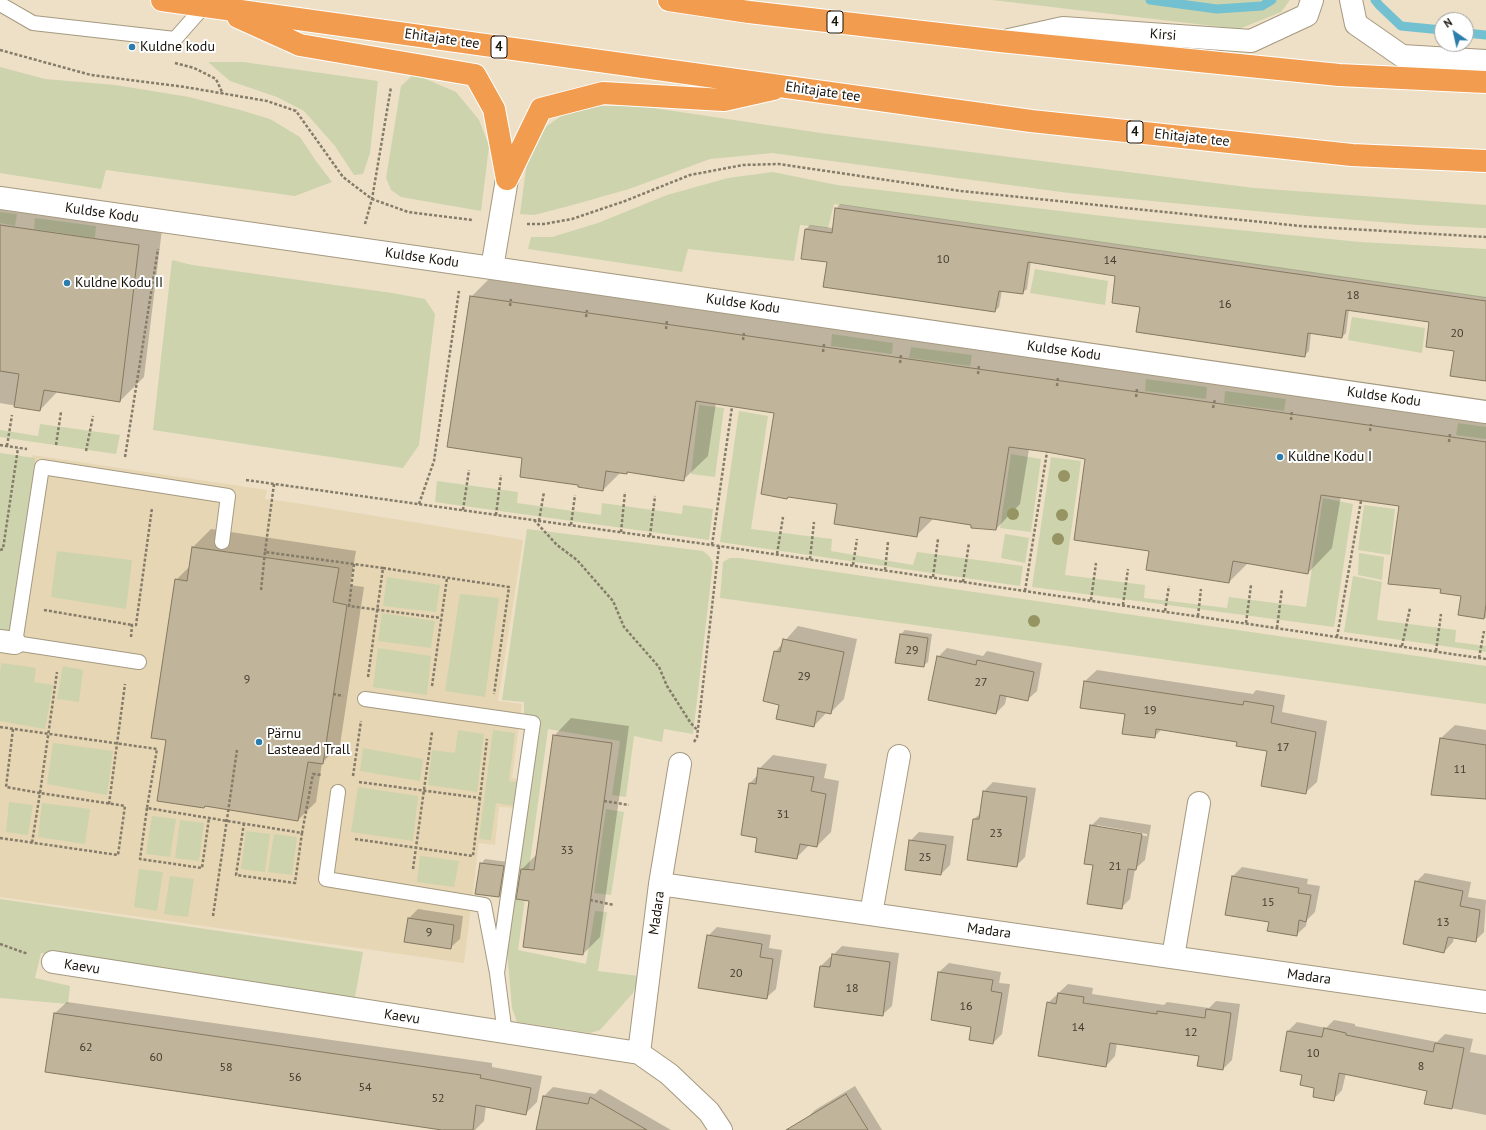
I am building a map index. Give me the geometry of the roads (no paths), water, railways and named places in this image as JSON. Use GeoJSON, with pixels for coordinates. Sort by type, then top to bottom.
{"type":"FeatureCollection","features":[{"type":"Feature","properties":{"kind":"highway","name":"Ehitajate tee"},"geometry":{"type":"LineString","coordinates":[[162,0],[1039,122],[1352,155],[1486,161]]}},
{"type":"Feature","properties":{"kind":"highway","name":"4"},"geometry":{"type":"LineString","coordinates":[[670,0],[749,12],[1000,42],[1339,75],[1486,82]]}},
{"type":"Feature","properties":{"kind":"highway"},"geometry":{"type":"LineString","coordinates":[[209,6],[300,44],[475,75],[494,109],[507,179]]}},
{"type":"Feature","properties":{"kind":"highway"},"geometry":{"type":"LineString","coordinates":[[507,179],[541,109],[603,93],[724,100],[786,86]]}},
{"type":"Feature","properties":{"kind":"street","name":"Kirsi"},"geometry":{"type":"LineString","coordinates":[[1000,42],[1063,28],[1251,41],[1307,15],[1312,0]]}},
{"type":"Feature","properties":{"kind":"street"},"geometry":{"type":"LineString","coordinates":[[1351,0],[1356,24],[1402,56],[1486,61]]}},
{"type":"Feature","properties":{"kind":"street"},"geometry":{"type":"LineString","coordinates":[[492,268],[507,179]]}},
{"type":"Feature","properties":{"kind":"street","name":"Kuldse Kodu"},"geometry":{"type":"LineString","coordinates":[[0,198],[1486,412]]}},
{"type":"Feature","properties":{"kind":"street"},"geometry":{"type":"LineString","coordinates":[[870,914],[899,756]]}},
{"type":"Feature","properties":{"kind":"street"},"geometry":{"type":"LineString","coordinates":[[660,884],[680,764]]}},
{"type":"Feature","properties":{"kind":"street"},"geometry":{"type":"LineString","coordinates":[[1173,957],[1199,803]]}},
{"type":"Feature","properties":{"kind":"street","name":"Madara"},"geometry":{"type":"LineString","coordinates":[[639,1054],[660,884],[1486,1002]]}},
{"type":"Feature","properties":{"kind":"street","name":"Kaevu"},"geometry":{"type":"LineString","coordinates":[[53,962],[639,1054],[669,1074],[709,1112],[721,1130]]}},
{"type":"Feature","properties":{"kind":"lane"},"geometry":{"type":"LineString","coordinates":[[0,4],[33,23],[175,39],[209,6]]}},
{"type":"Feature","properties":{"kind":"lane"},"geometry":{"type":"LineString","coordinates":[[134,661],[8,642],[42,467],[228,496],[222,542]]}},
{"type":"Feature","properties":{"kind":"lane"},"geometry":{"type":"LineString","coordinates":[[365,699],[533,723],[497,973]]}},
{"type":"Feature","properties":{"kind":"lane"},"geometry":{"type":"LineString","coordinates":[[338,792],[326,879],[484,905],[497,973],[505,1034]]}},
{"type":"Feature","properties":{"kind":"waterway"},"geometry":{"type":"LineString","coordinates":[[1150,0],[1217,9],[1262,6],[1272,0]]}},
{"type":"Feature","properties":{"kind":"waterway"},"geometry":{"type":"LineString","coordinates":[[1375,0],[1401,26],[1434,29]]}},
{"type":"Feature","properties":{"kind":"waterway"},"geometry":{"type":"LineString","coordinates":[[1474,34],[1486,35]]}},
{"type":"Feature","properties":{"kind":"place","name":"Kuldne kodu"},"geometry":{"type":"Point","coordinates":[132,47]}},
{"type":"Feature","properties":{"kind":"place","name":"Kuldne Kodu II"},"geometry":{"type":"Point","coordinates":[67,283]}},
{"type":"Feature","properties":{"kind":"place","name":"Kuldne Kodu I"},"geometry":{"type":"Point","coordinates":[1280,457]}},
{"type":"Feature","properties":{"kind":"place","name":"Pärnu Lasteaed Trall"},"geometry":{"type":"Point","coordinates":[259,742]}}]}
